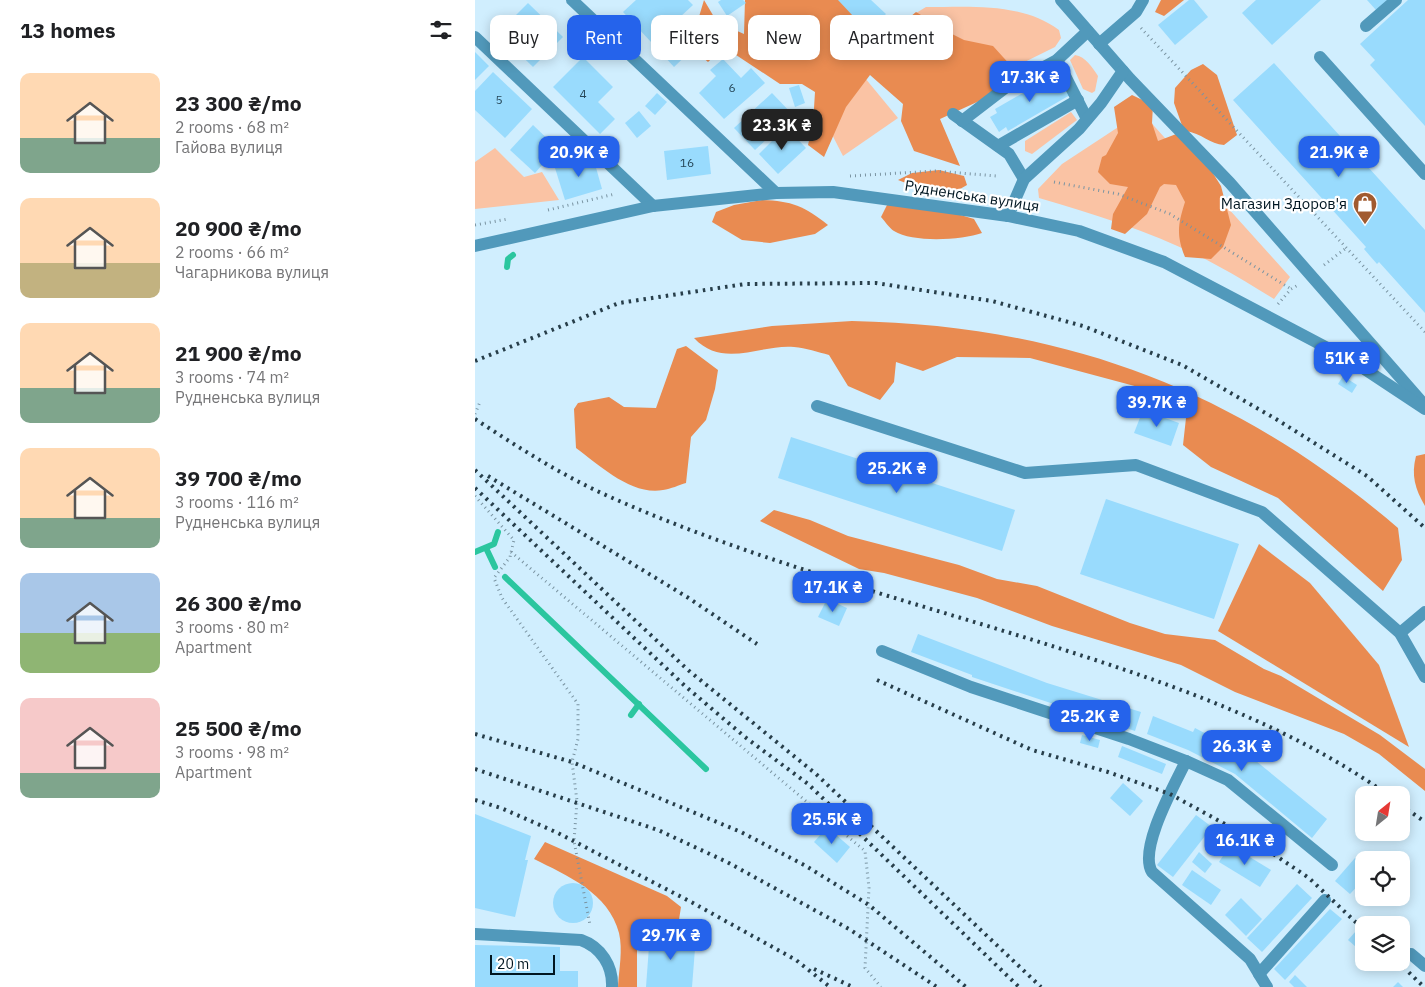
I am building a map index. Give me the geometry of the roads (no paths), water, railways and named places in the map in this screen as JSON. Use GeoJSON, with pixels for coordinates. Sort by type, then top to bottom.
{"type":"FeatureCollection","features":[{"type":"Feature","properties":{"kind":"street"},"geometry":{"type":"LineString","coordinates":[[572,0],[776,193]]}},
{"type":"Feature","properties":{"kind":"street","name":"Рудненська вулиця"},"geometry":{"type":"LineString","coordinates":[[1061,0],[1127,75],[1230,183],[1425,408]]}},
{"type":"Feature","properties":{"kind":"street"},"geometry":{"type":"LineString","coordinates":[[1099,44],[1130,17],[1143,0]]}},
{"type":"Feature","properties":{"kind":"street"},"geometry":{"type":"LineString","coordinates":[[1366,26],[1396,0]]}},
{"type":"Feature","properties":{"kind":"street"},"geometry":{"type":"LineString","coordinates":[[1023,179],[1009,154],[957,117],[1057,60],[1088,31]]}},
{"type":"Feature","properties":{"kind":"street"},"geometry":{"type":"LineString","coordinates":[[475,37],[653,206]]}},
{"type":"Feature","properties":{"kind":"street"},"geometry":{"type":"LineString","coordinates":[[1320,57],[1425,174]]}},
{"type":"Feature","properties":{"kind":"street"},"geometry":{"type":"LineString","coordinates":[[1057,60],[1087,119]]}},
{"type":"Feature","properties":{"kind":"street"},"geometry":{"type":"LineString","coordinates":[[1008,216],[1023,179],[1087,119],[1127,75]]}},
{"type":"Feature","properties":{"kind":"street"},"geometry":{"type":"LineString","coordinates":[[999,146],[1078,100]]}},
{"type":"Feature","properties":{"kind":"street","name":"Рудненська вулиця"},"geometry":{"type":"LineString","coordinates":[[475,246],[653,206],[776,193],[833,192],[1008,216],[1079,231],[1164,262],[1354,362],[1425,408]]}},
{"type":"Feature","properties":{"kind":"street"},"geometry":{"type":"LineString","coordinates":[[817,406],[1025,473],[1136,465],[1262,512],[1400,633],[1425,677]]}},
{"type":"Feature","properties":{"kind":"street"},"geometry":{"type":"LineString","coordinates":[[1400,633],[1425,612]]}},
{"type":"Feature","properties":{"kind":"street"},"geometry":{"type":"LineString","coordinates":[[882,651],[971,687],[1129,739],[1186,761],[1227,780],[1332,865]]}},
{"type":"Feature","properties":{"kind":"street"},"geometry":{"type":"LineString","coordinates":[[1186,761],[1150,843],[1148,865],[1152,872],[1250,959],[1267,987]]}},
{"type":"Feature","properties":{"kind":"street"},"geometry":{"type":"LineString","coordinates":[[1259,974],[1325,900]]}},
{"type":"Feature","properties":{"kind":"street"},"geometry":{"type":"LineString","coordinates":[[475,934],[581,940],[594,945],[613,972],[612,987]]}},
{"type":"Feature","properties":{"kind":"street"},"geometry":{"type":"LineString","coordinates":[[1411,954],[1425,966]]}},
{"type":"Feature","properties":{"kind":"waterway"},"geometry":{"type":"LineString","coordinates":[[507,267],[508,259],[513,255]]}},
{"type":"Feature","properties":{"kind":"waterway"},"geometry":{"type":"LineString","coordinates":[[475,552],[494,544],[498,532]]}},
{"type":"Feature","properties":{"kind":"waterway"},"geometry":{"type":"LineString","coordinates":[[486,548],[495,567]]}},
{"type":"Feature","properties":{"kind":"waterway"},"geometry":{"type":"LineString","coordinates":[[505,577],[706,769]]}},
{"type":"Feature","properties":{"kind":"waterway"},"geometry":{"type":"LineString","coordinates":[[631,715],[639,704]]}},
{"type":"Feature","properties":{"kind":"railway"},"geometry":{"type":"LineString","coordinates":[[475,361],[619,303],[745,284],[876,283],[992,301],[1083,326],[1182,365],[1276,419],[1367,476],[1425,528]]}},
{"type":"Feature","properties":{"kind":"railway"},"geometry":{"type":"LineString","coordinates":[[475,419],[573,479],[662,519],[772,559],[1052,646],[1183,691],[1269,726],[1310,747],[1374,786]]}},
{"type":"Feature","properties":{"kind":"railway"},"geometry":{"type":"LineString","coordinates":[[475,470],[688,670],[816,774],[1041,987]]}},
{"type":"Feature","properties":{"kind":"railway"},"geometry":{"type":"LineString","coordinates":[[488,476],[687,597],[757,644]]}},
{"type":"Feature","properties":{"kind":"railway"},"geometry":{"type":"LineString","coordinates":[[475,488],[685,686],[745,737],[808,784],[1019,987]]}},
{"type":"Feature","properties":{"kind":"railway"},"geometry":{"type":"LineString","coordinates":[[877,680],[1032,750],[1108,772],[1170,794],[1245,835],[1309,878],[1355,921]]}},
{"type":"Feature","properties":{"kind":"railway"},"geometry":{"type":"LineString","coordinates":[[475,734],[572,762],[741,832],[806,866],[869,905],[966,987]]}},
{"type":"Feature","properties":{"kind":"railway"},"geometry":{"type":"LineString","coordinates":[[475,769],[658,830],[727,862],[849,929],[937,987]]}},
{"type":"Feature","properties":{"kind":"railway"},"geometry":{"type":"LineString","coordinates":[[475,800],[501,808],[558,833],[693,903],[796,960],[830,987]]}},
{"type":"Feature","properties":{"kind":"railway"},"geometry":{"type":"LineString","coordinates":[[1410,811],[1425,822]]}},
{"type":"Feature","properties":{"kind":"railway"},"geometry":{"type":"LineString","coordinates":[[814,969],[853,987]]}},
{"type":"Feature","properties":{"kind":"railway"},"geometry":{"type":"LineString","coordinates":[[1407,971],[1424,987]]}},
{"type":"Feature","properties":{"kind":"place","name":"Магазин Здоров'я"},"geometry":{"type":"Point","coordinates":[1365,225]}}]}
